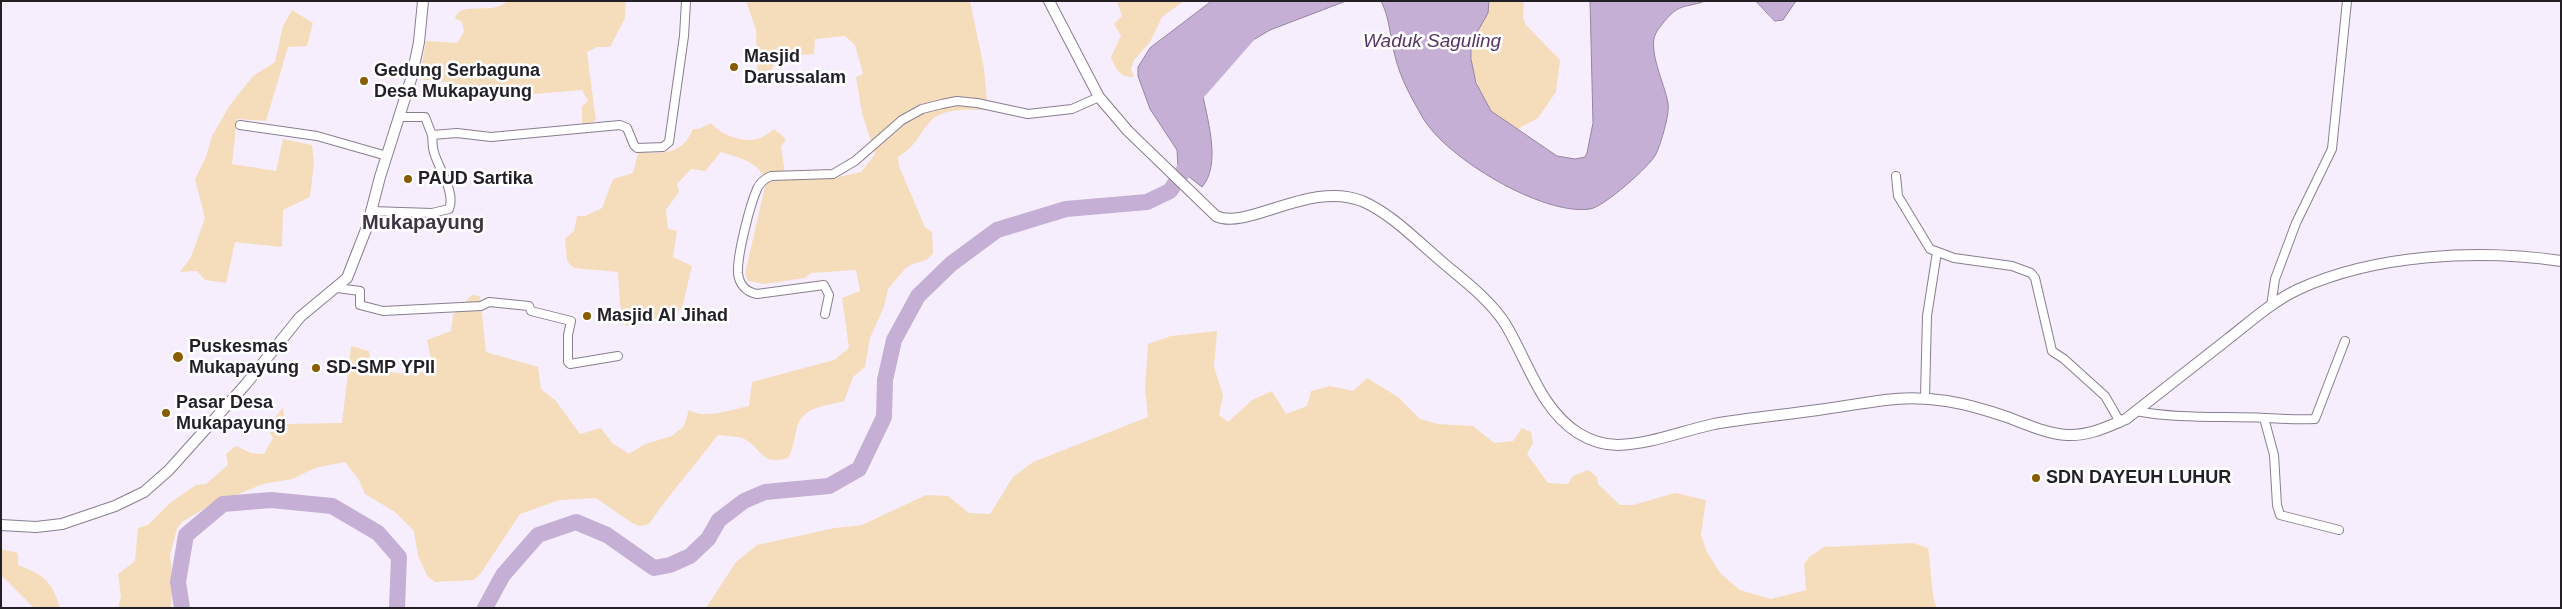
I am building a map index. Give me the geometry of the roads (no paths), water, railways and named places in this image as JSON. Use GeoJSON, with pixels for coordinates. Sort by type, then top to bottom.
{"type":"FeatureCollection","features":[{"type":"Feature","properties":{"kind":"main road"},"geometry":{"type":"LineString","coordinates":[[1,525],[36,527],[62,524],[115,506],[144,492],[169,470],[246,384],[300,317],[347,278],[371,211],[412,76],[419,42],[423,1]]}},
{"type":"Feature","properties":{"kind":"main road"},"geometry":{"type":"LineString","coordinates":[[1049,1],[1099,97],[1128,131],[1216,216],[1224,220],[1239,218],[1289,202],[1331,195],[1354,199],[1374,207],[1403,228],[1492,307],[1510,332],[1540,391],[1553,412],[1580,434],[1603,445],[1633,444],[1739,420],[1885,400],[1925,397],[1969,405],[2066,435],[2100,431],[2120,422],[2136,411],[2270,306],[2299,289],[2332,276],[2408,260],[2461,255],[2561,261]]}},
{"type":"Feature","properties":{"kind":"street"},"geometry":{"type":"LineString","coordinates":[[432,136],[458,133],[491,137],[620,125],[627,128],[634,145],[638,148],[668,145],[678,87],[686,1]]}},
{"type":"Feature","properties":{"kind":"street"},"geometry":{"type":"LineString","coordinates":[[2270,306],[2275,279],[2296,223],[2332,149],[2347,1]]}},
{"type":"Feature","properties":{"kind":"street"},"geometry":{"type":"LineString","coordinates":[[825,314],[829,295],[824,285],[757,294],[747,291],[740,281],[738,273],[741,248],[757,188],[763,179],[771,176],[833,174],[855,161],[902,120],[922,110],[942,104],[957,101],[977,103],[1028,114],[1072,109],[1099,97]]}},
{"type":"Feature","properties":{"kind":"street"},"geometry":{"type":"LineString","coordinates":[[371,211],[432,213],[449,209],[451,203],[449,191],[434,151],[432,136],[425,117],[399,117]]}},
{"type":"Feature","properties":{"kind":"street"},"geometry":{"type":"LineString","coordinates":[[240,125],[317,136],[387,156]]}},
{"type":"Feature","properties":{"kind":"street"},"geometry":{"type":"LineString","coordinates":[[1896,176],[1898,196],[1925,242],[1937,252],[1954,258],[2012,266],[2031,273],[2035,278],[2052,351],[2064,359],[2105,396],[2120,422]]}},
{"type":"Feature","properties":{"kind":"street"},"geometry":{"type":"LineString","coordinates":[[1925,397],[1927,316],[1937,252]]}},
{"type":"Feature","properties":{"kind":"street"},"geometry":{"type":"LineString","coordinates":[[337,288],[360,291],[360,305],[383,311],[458,305],[481,306],[489,302],[529,306],[531,311],[571,321],[568,335],[568,362],[570,364],[618,356]]}},
{"type":"Feature","properties":{"kind":"street"},"geometry":{"type":"LineString","coordinates":[[2136,411],[2165,415],[2288,420],[2315,419],[2345,341]]}},
{"type":"Feature","properties":{"kind":"street"},"geometry":{"type":"LineString","coordinates":[[2264,418],[2274,455],[2277,504],[2280,515],[2339,530]]}},
{"type":"Feature","properties":{"kind":"water","name":"Waduk Saguling"},"geometry":{"type":"Polygon","coordinates":[[[1212,1],[1346,1],[1270,30],[1216,62],[1208,90],[1203,96],[1212,143],[1212,155],[1208,178],[1202,187],[1178,168],[1177,150],[1150,109],[1138,76],[1138,67],[1150,48],[1212,1]]]}},
{"type":"Feature","properties":{"kind":"water","name":"Waduk Saguling"},"geometry":{"type":"Polygon","coordinates":[[[1381,1],[1489,1],[1488,13],[1471,43],[1471,59],[1476,83],[1491,111],[1557,156],[1575,159],[1585,157],[1587,153],[1593,123],[1590,1],[1705,1],[1676,10],[1656,33],[1654,40],[1655,57],[1668,103],[1668,114],[1656,154],[1626,185],[1597,207],[1570,209],[1523,194],[1498,181],[1452,150],[1435,134],[1423,118],[1403,80],[1381,1]]]}},
{"type":"Feature","properties":{"kind":"water"},"geometry":{"type":"Polygon","coordinates":[[[1756,1],[1796,1],[1783,20],[1775,21],[1756,1]]]}},
{"type":"Feature","properties":{"kind":"waterway"},"geometry":{"type":"LineString","coordinates":[[1197,93],[1247,36]]}},
{"type":"Feature","properties":{"kind":"waterway"},"geometry":{"type":"LineString","coordinates":[[485,608],[503,575],[538,535],[576,522],[607,535],[654,568],[670,565],[690,556],[708,539],[719,520],[744,501],[765,492],[829,486],[859,469],[884,417],[885,380],[894,340],[918,296],[951,264],[997,230],[1066,209],[1147,202],[1170,191],[1186,167],[1188,151]]}},
{"type":"Feature","properties":{"kind":"waterway"},"geometry":{"type":"LineString","coordinates":[[182,608],[178,582],[186,535],[223,504],[271,500],[332,506],[378,533],[399,557],[397,608]]}},
{"type":"Feature","properties":{"kind":"place","name":"Masjid Darussalam"},"geometry":{"type":"Point","coordinates":[734,67]}},
{"type":"Feature","properties":{"kind":"place","name":"Gedung Serbaguna Desa Mukapayung"},"geometry":{"type":"Point","coordinates":[364,81]}},
{"type":"Feature","properties":{"kind":"place","name":"PAUD Sartika"},"geometry":{"type":"Point","coordinates":[408,179]}},
{"type":"Feature","properties":{"kind":"place","name":"Masjid Al Jihad"},"geometry":{"type":"Point","coordinates":[587,316]}},
{"type":"Feature","properties":{"kind":"place","name":"Puskesmas Mukapayung"},"geometry":{"type":"Point","coordinates":[178,357]}},
{"type":"Feature","properties":{"kind":"place","name":"SD-SMP YPII"},"geometry":{"type":"Point","coordinates":[316,368]}},
{"type":"Feature","properties":{"kind":"place","name":"Pasar Desa Mukapayung"},"geometry":{"type":"Point","coordinates":[166,413]}},
{"type":"Feature","properties":{"kind":"place","name":"SDN DAYEUH LUHUR"},"geometry":{"type":"Point","coordinates":[2036,478]}},
{"type":"Feature","properties":{"kind":"district","name":"Mukapayung"},"geometry":{"type":"Point","coordinates":[423,223]}}]}
